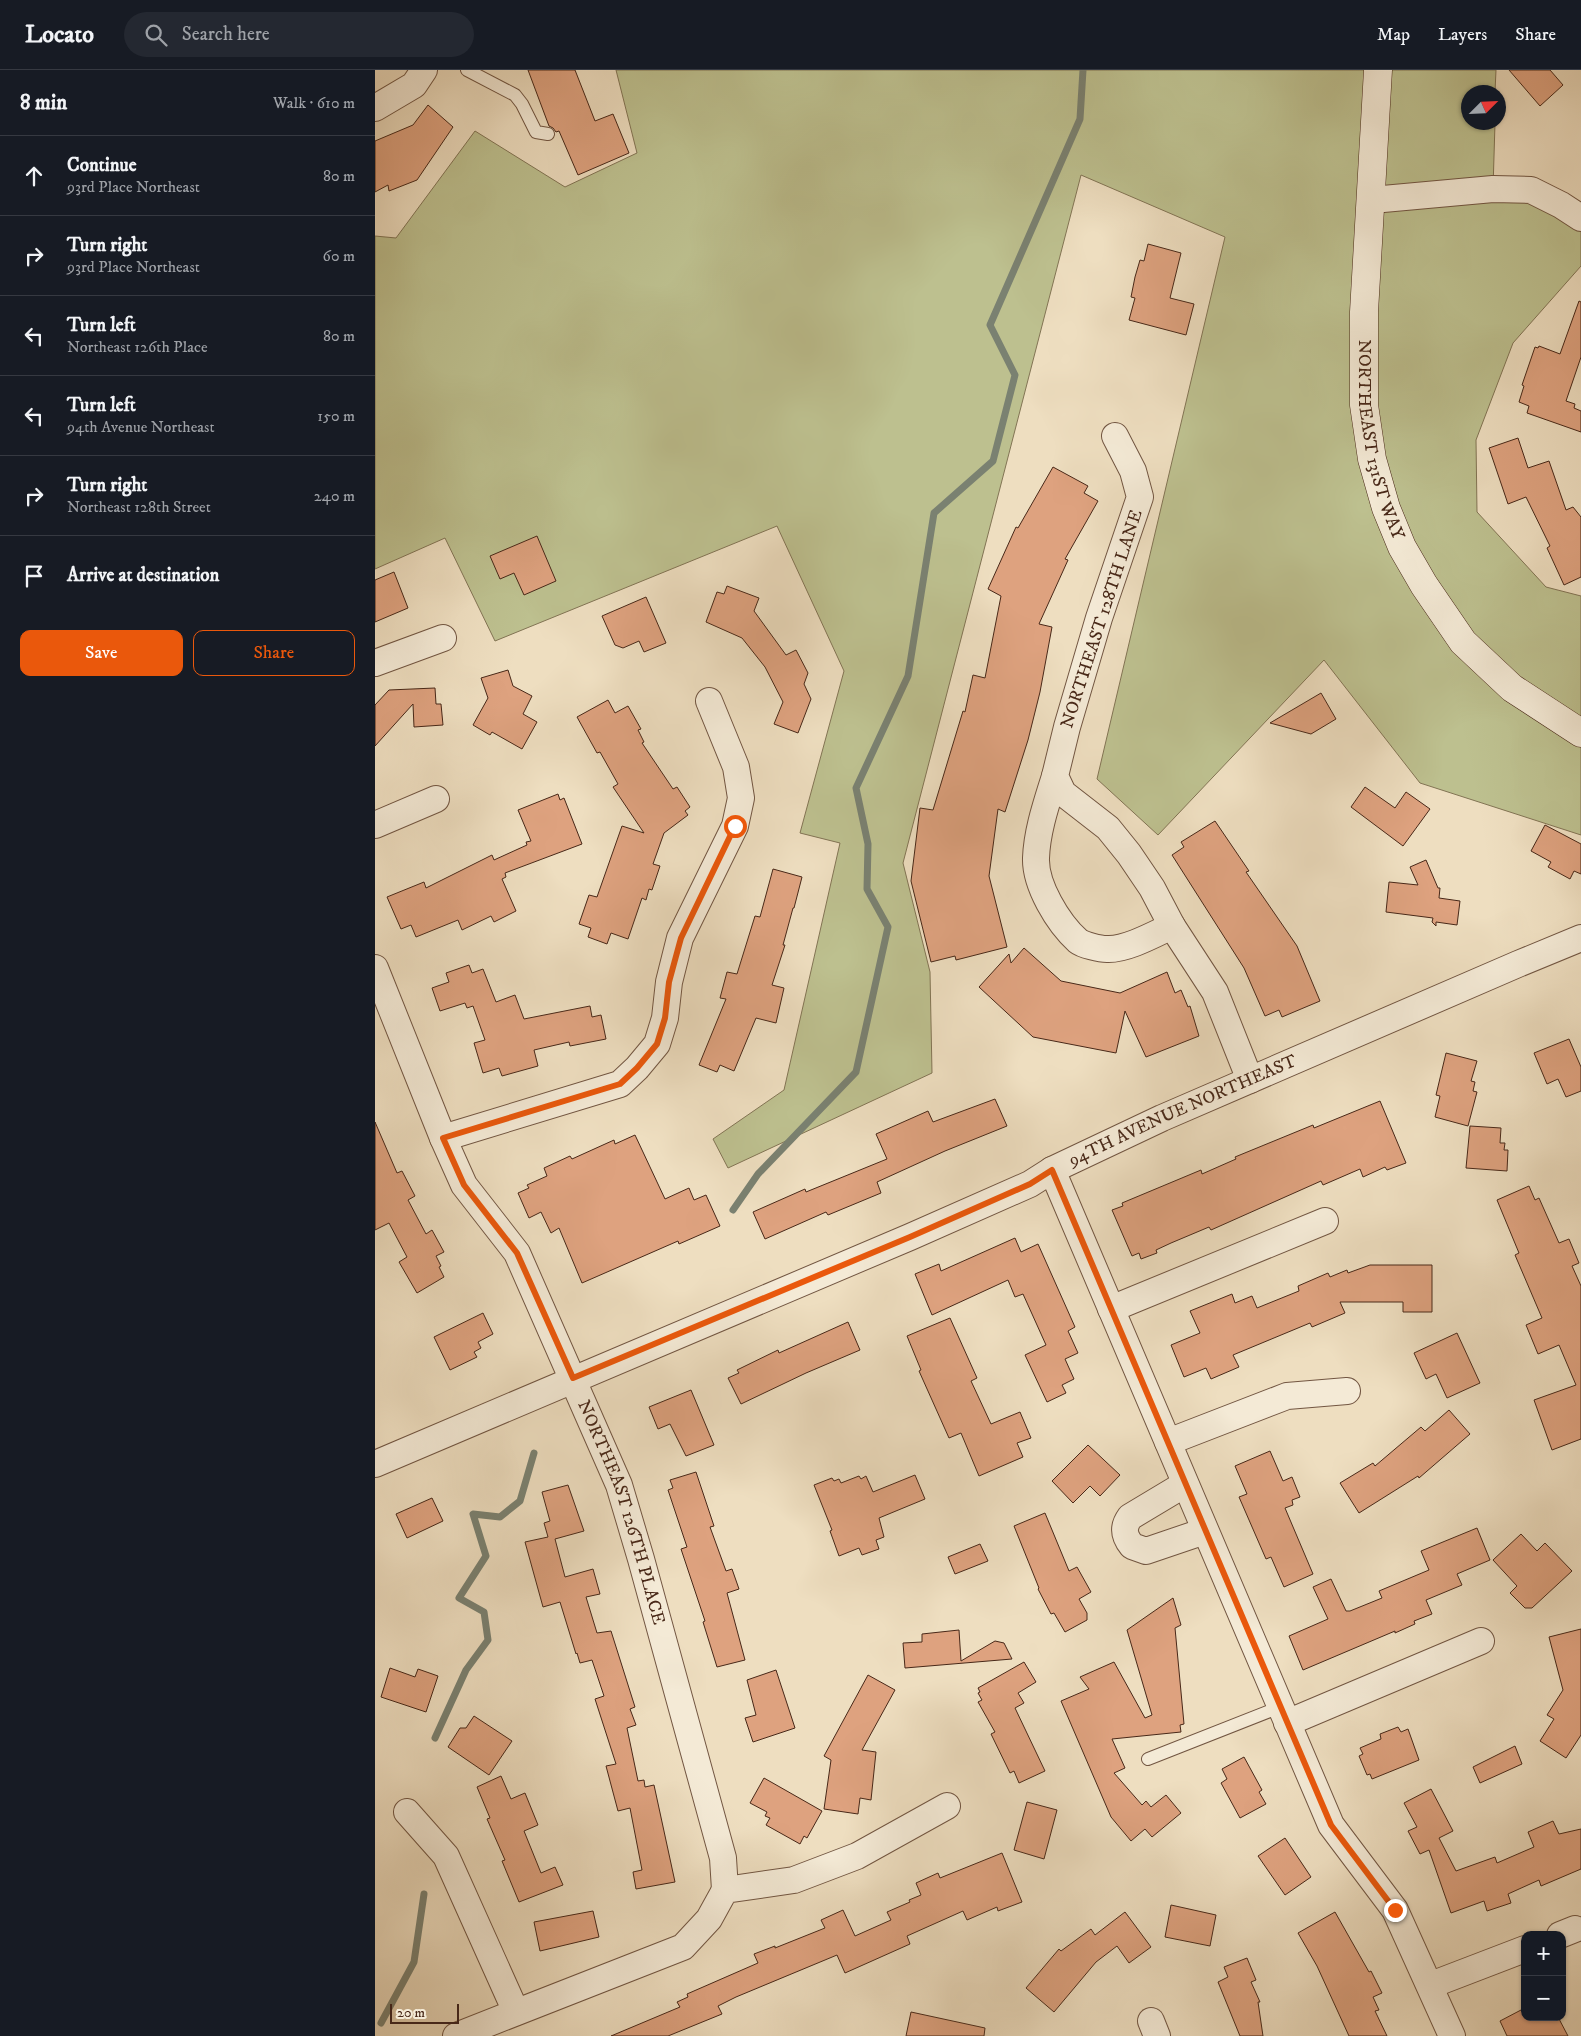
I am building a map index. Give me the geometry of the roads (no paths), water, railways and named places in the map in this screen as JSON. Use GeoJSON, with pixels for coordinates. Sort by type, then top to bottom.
{"type":"FeatureCollection","features":[{"type":"Feature","properties":{"kind":"street"},"geometry":{"type":"LineString","coordinates":[[375,108],[414,86],[424,70]]}},
{"type":"Feature","properties":{"kind":"street","name":"NORTHEAST 131ST WAY"},"geometry":{"type":"LineString","coordinates":[[1378,70],[1372,200],[1364,312],[1364,405],[1372,460],[1385,508],[1402,547],[1424,585],[1463,642],[1512,688],[1581,732]]}},
{"type":"Feature","properties":{"kind":"street"},"geometry":{"type":"LineString","coordinates":[[1372,200],[1493,189],[1531,190],[1561,205],[1581,218]]}},
{"type":"Feature","properties":{"kind":"street","name":"NORTHEAST 128TH LANE"},"geometry":{"type":"LineString","coordinates":[[1115,436],[1133,471],[1140,497],[1099,618],[1067,727],[1039,832],[1036,860],[1042,886],[1055,916],[1080,942],[1108,949],[1139,941],[1172,926]]}},
{"type":"Feature","properties":{"kind":"street"},"geometry":{"type":"LineString","coordinates":[[375,663],[443,638]]}},
{"type":"Feature","properties":{"kind":"street"},"geometry":{"type":"LineString","coordinates":[[443,1138],[620,1084],[637,1068],[657,1044],[665,1018],[669,982],[681,938],[735,826],[741,798],[736,767],[709,701]]}},
{"type":"Feature","properties":{"kind":"street"},"geometry":{"type":"LineString","coordinates":[[1055,776],[1063,793],[1108,828],[1129,854],[1152,888],[1172,926],[1215,992],[1250,1080]]}},
{"type":"Feature","properties":{"kind":"street"},"geometry":{"type":"LineString","coordinates":[[375,824],[436,800]]}},
{"type":"Feature","properties":{"kind":"street","name":"94TH AVENUE NORTHEAST"},"geometry":{"type":"LineString","coordinates":[[375,1464],[573,1378],[910,1237],[1030,1184],[1052,1170],[1250,1080],[1581,938]]}},
{"type":"Feature","properties":{"kind":"street","name":"NORTHEAST 126TH PLACE"},"geometry":{"type":"LineString","coordinates":[[375,968],[443,1138],[464,1185],[517,1253],[619,1485],[723,1858],[725,1890]]}},
{"type":"Feature","properties":{"kind":"street"},"geometry":{"type":"LineString","coordinates":[[1052,1170],[1331,1825],[1395,1910],[1452,2036]]}},
{"type":"Feature","properties":{"kind":"street"},"geometry":{"type":"LineString","coordinates":[[1111,1309],[1325,1221]]}},
{"type":"Feature","properties":{"kind":"street"},"geometry":{"type":"LineString","coordinates":[[1168,1442],[1287,1396],[1347,1391]]}},
{"type":"Feature","properties":{"kind":"street"},"geometry":{"type":"LineString","coordinates":[[1185,1484],[1130,1517],[1126,1522],[1125,1535],[1132,1546],[1146,1551],[1205,1531]]}},
{"type":"Feature","properties":{"kind":"street"},"geometry":{"type":"LineString","coordinates":[[1284,1715],[1481,1642]]}},
{"type":"Feature","properties":{"kind":"street"},"geometry":{"type":"LineString","coordinates":[[456,2036],[683,1947],[709,1919],[725,1890],[794,1880],[857,1856],[947,1806]]}},
{"type":"Feature","properties":{"kind":"street"},"geometry":{"type":"LineString","coordinates":[[407,1812],[446,1856],[516,2012]]}},
{"type":"Feature","properties":{"kind":"street"},"geometry":{"type":"LineString","coordinates":[[1431,1986],[1521,1950]]}},
{"type":"Feature","properties":{"kind":"lane"},"geometry":{"type":"LineString","coordinates":[[467,70],[515,95],[523,104],[538,133],[548,134]]}},
{"type":"Feature","properties":{"kind":"lane"},"geometry":{"type":"LineString","coordinates":[[1148,1759],[1284,1715]]}},
{"type":"Feature","properties":{"kind":"waterway"},"geometry":{"type":"LineString","coordinates":[[733,1210],[758,1174],[856,1072],[888,927],[867,889],[868,844],[856,788],[908,676],[934,513],[993,461],[1015,375],[990,325],[1080,119],[1083,70]]}},
{"type":"Feature","properties":{"kind":"waterway"},"geometry":{"type":"LineString","coordinates":[[435,1738],[466,1670],[488,1640],[484,1612],[459,1598],[486,1556],[473,1514],[500,1517],[520,1501],[534,1453]]}},
{"type":"Feature","properties":{"kind":"waterway"},"geometry":{"type":"LineString","coordinates":[[381,2023],[414,1962],[424,1894]]}}]}
